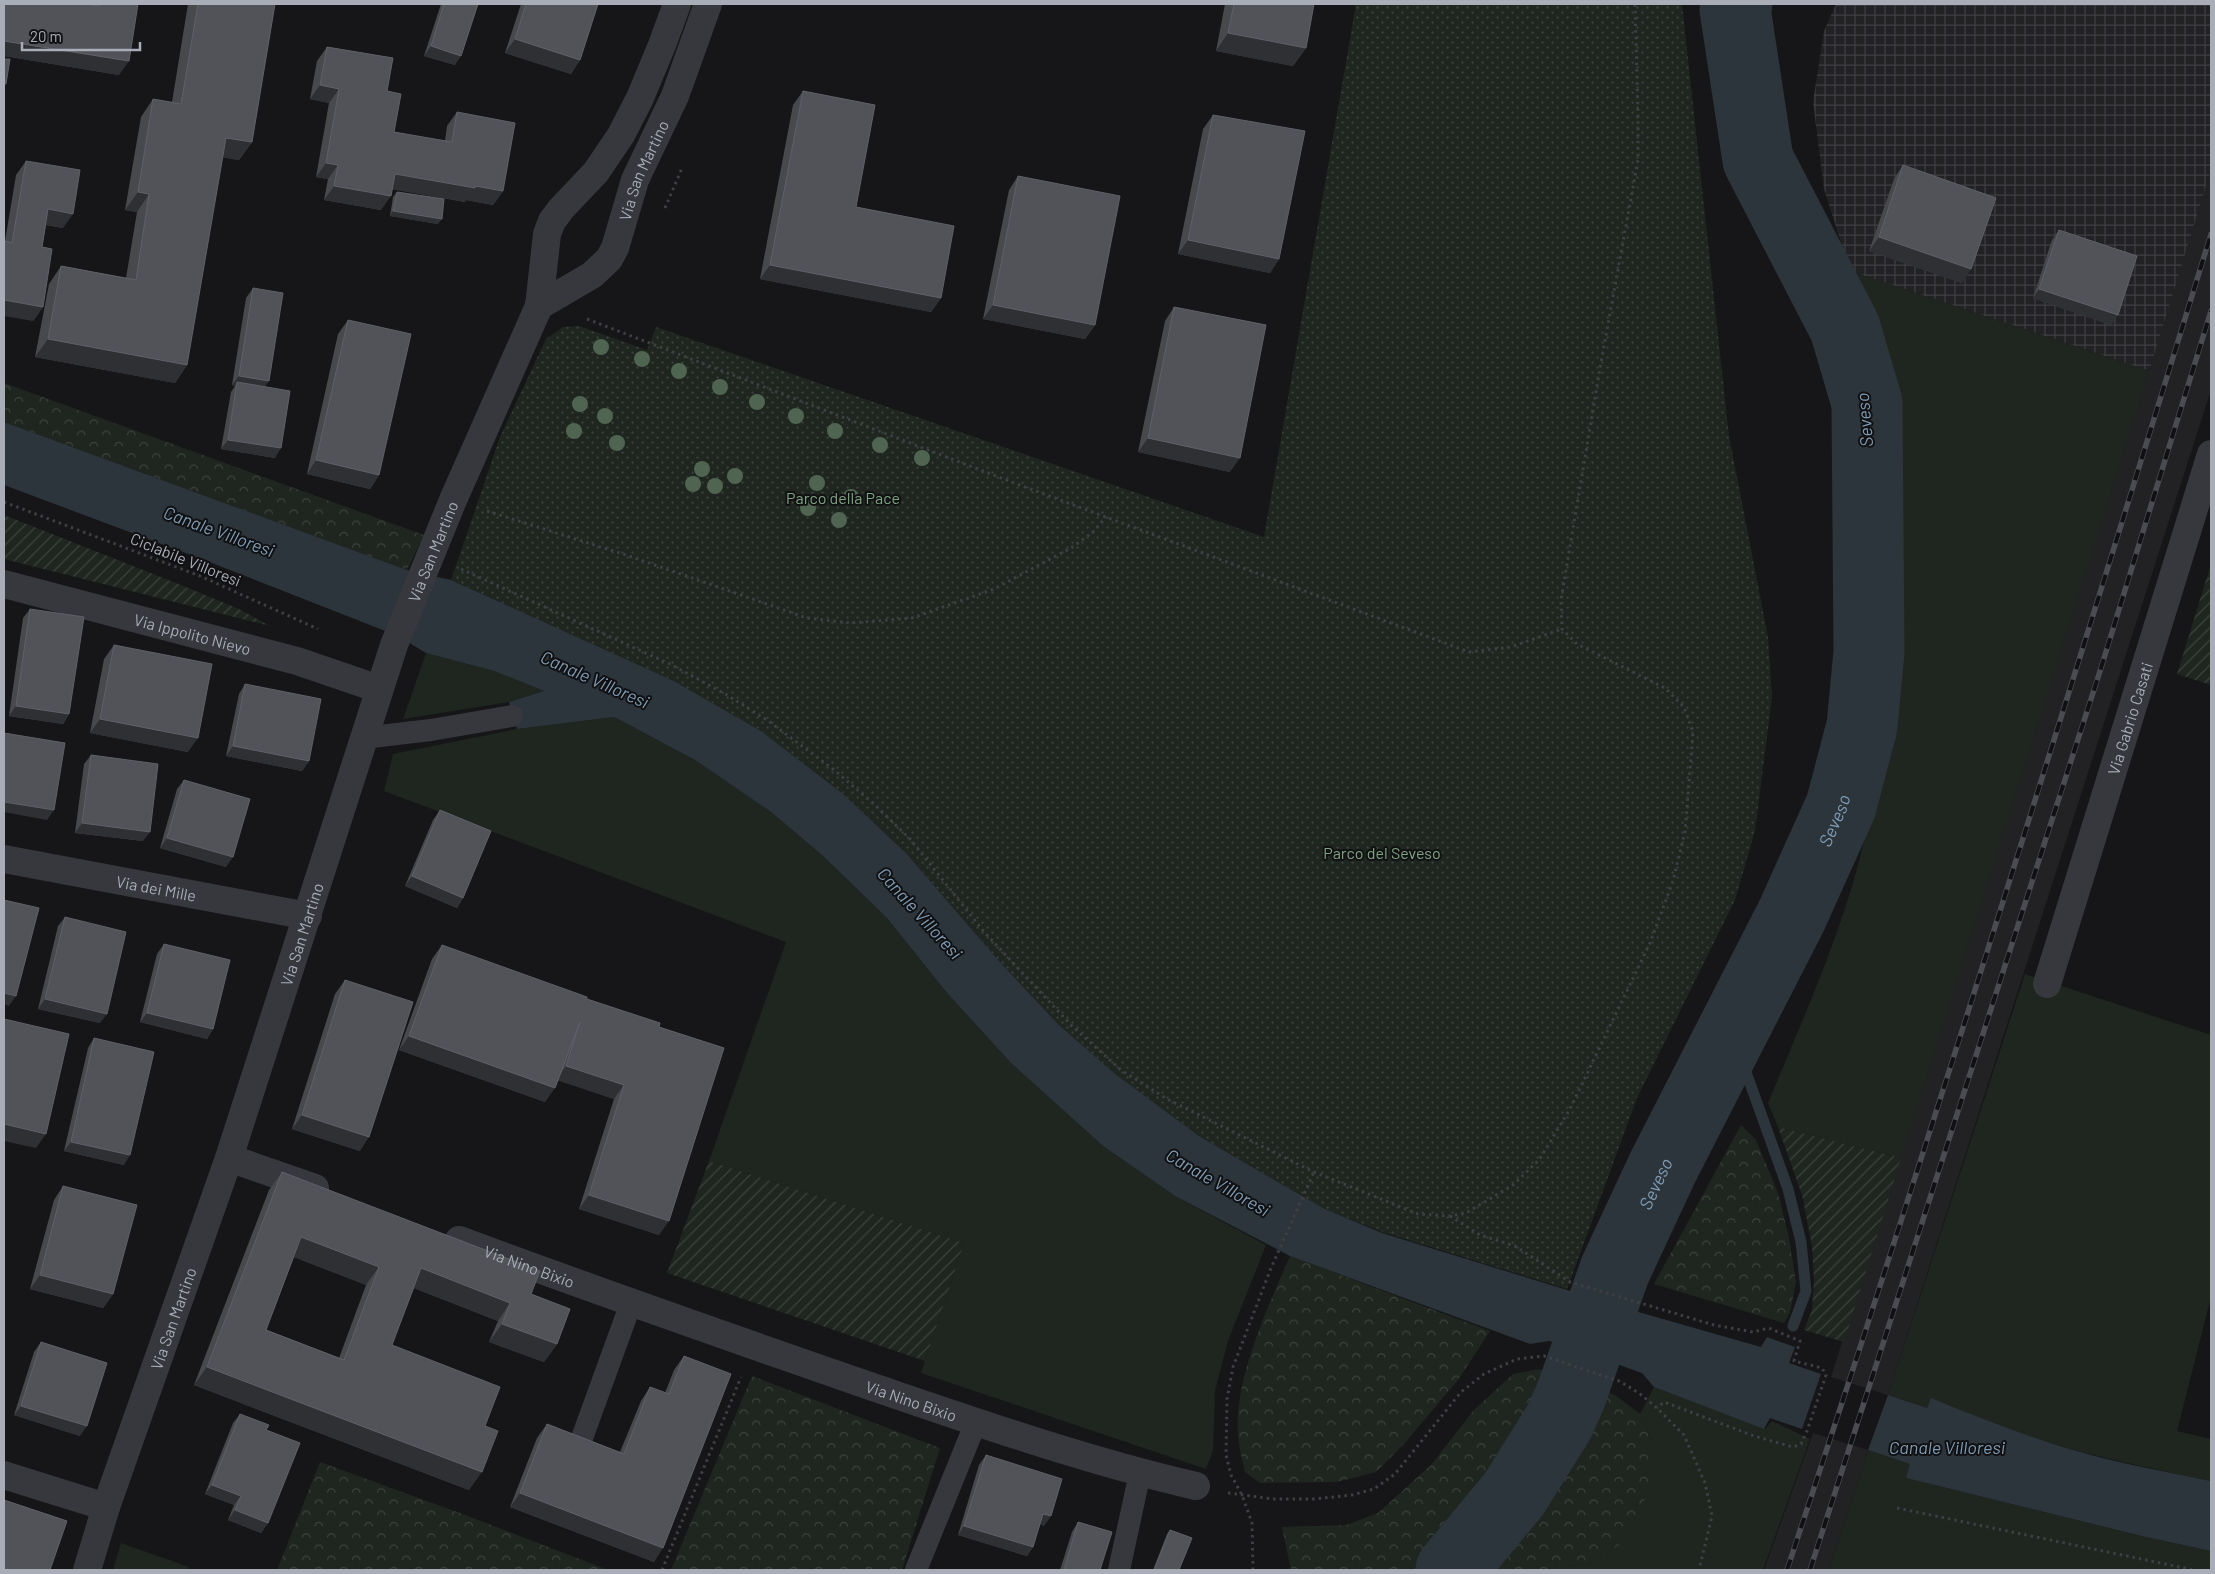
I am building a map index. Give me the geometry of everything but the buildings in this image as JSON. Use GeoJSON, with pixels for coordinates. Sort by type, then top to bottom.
{"type":"FeatureCollection","features":[{"type":"Feature","properties":{"kind":"street","name":"Via San Martino"},"geometry":{"type":"LineString","coordinates":[[87,1570],[106,1507],[229,1158],[394,645],[453,500],[539,306],[547,234],[552,221],[560,209],[596,172],[621,135],[640,98],[676,4]]}},
{"type":"Feature","properties":{"kind":"street","name":"Via San Martino"},"geometry":{"type":"LineString","coordinates":[[539,306],[592,275],[609,259],[615,248],[634,180],[676,96],[708,4]]}},
{"type":"Feature","properties":{"kind":"street","name":"Via Gabrio Casati"},"geometry":{"type":"LineString","coordinates":[[2047,984],[2211,454]]}},
{"type":"Feature","properties":{"kind":"street","name":"Via Ippolito Nievo"},"geometry":{"type":"LineString","coordinates":[[4,584],[297,661],[379,689]]}},
{"type":"Feature","properties":{"kind":"street","name":"Via dei Mille"},"geometry":{"type":"LineString","coordinates":[[4,859],[308,916]]}},
{"type":"Feature","properties":{"kind":"street"},"geometry":{"type":"LineString","coordinates":[[229,1158],[341,1198]]}},
{"type":"Feature","properties":{"kind":"street","name":"Via Nino Bixio"},"geometry":{"type":"LineString","coordinates":[[435,1232],[631,1303],[976,1422],[1140,1473],[1196,1486]]}},
{"type":"Feature","properties":{"kind":"street"},"geometry":{"type":"LineString","coordinates":[[4,1475],[106,1507]]}},
{"type":"Feature","properties":{"kind":"lane"},"geometry":{"type":"LineString","coordinates":[[363,738],[431,730],[512,716]]}},
{"type":"Feature","properties":{"kind":"lane"},"geometry":{"type":"LineString","coordinates":[[582,1438],[631,1303]]}},
{"type":"Feature","properties":{"kind":"lane"},"geometry":{"type":"LineString","coordinates":[[916,1570],[976,1422]]}},
{"type":"Feature","properties":{"kind":"lane"},"geometry":{"type":"LineString","coordinates":[[1119,1570],[1140,1473]]}},
{"type":"Feature","properties":{"kind":"path"},"geometry":{"type":"LineString","coordinates":[[458,567],[670,664],[727,695],[767,720],[833,769],[875,805],[910,839],[985,932],[1072,1026],[1121,1070],[1167,1100],[1314,1172],[1418,1214],[1450,1216],[1466,1213],[1486,1203],[1513,1185],[1539,1160],[1570,1109],[1650,943],[1673,880],[1685,832],[1693,732],[1684,707],[1664,688],[1577,644],[1562,629],[1563,591],[1638,160],[1635,4]]}},
{"type":"Feature","properties":{"kind":"path"},"geometry":{"type":"LineString","coordinates":[[586,319],[1106,517],[1469,652],[1512,647],[1562,629]]}},
{"type":"Feature","properties":{"kind":"path"},"geometry":{"type":"LineString","coordinates":[[453,500],[626,555],[807,618],[850,623],[912,618],[994,589],[1071,548],[1093,532],[1106,517]]}},
{"type":"Feature","properties":{"kind":"path","name":"Ciclabile Villoresi"},"geometry":{"type":"LineString","coordinates":[[4,502],[200,576],[325,632]]}},
{"type":"Feature","properties":{"kind":"path"},"geometry":{"type":"LineString","coordinates":[[1253,1570],[1252,1523],[1242,1495],[1231,1475],[1226,1455],[1227,1399],[1233,1367],[1271,1268],[1314,1172]]}},
{"type":"Feature","properties":{"kind":"path"},"geometry":{"type":"LineString","coordinates":[[1450,1216],[1480,1235],[1515,1246],[1570,1282],[1714,1325],[1753,1332],[1769,1328],[1800,1341],[1794,1361],[1822,1368],[1826,1375],[1807,1431],[1801,1444],[1793,1447],[1754,1436],[1664,1402],[1657,1408]]}},
{"type":"Feature","properties":{"kind":"path"},"geometry":{"type":"LineString","coordinates":[[662,1570],[754,1346]]}},
{"type":"Feature","properties":{"kind":"path"},"geometry":{"type":"LineString","coordinates":[[1196,1486],[1273,1499],[1352,1495],[1374,1488],[1395,1474],[1461,1392],[1484,1374],[1517,1359],[1544,1356],[1619,1381],[1639,1393],[1684,1435],[1705,1483],[1712,1516],[1699,1570]]}},
{"type":"Feature","properties":{"kind":"path"},"geometry":{"type":"LineString","coordinates":[[1897,1508],[2194,1570]]}},
{"type":"Feature","properties":{"kind":"shaded area"},"geometry":{"type":"Polygon","coordinates":[[[1836,4],[2211,4],[2211,170],[2149,371],[1850,271],[1824,189],[1813,102],[1824,31],[1836,4]]]}},
{"type":"Feature","properties":{"kind":"shaded area"},"geometry":{"type":"Polygon","coordinates":[[[2211,170],[2211,390],[1888,1395],[1831,1377],[2211,170]]]}},
{"type":"Feature","properties":{"kind":"shaded area"},"geometry":{"type":"Polygon","coordinates":[[[1813,1433],[1868,1450],[1829,1570],[1764,1570],[1813,1433]]]}},
{"type":"Feature","properties":{"kind":"green space","name":"Parco del Seveso"},"geometry":{"type":"Polygon","coordinates":[[[1356,4],[1682,4],[1729,436],[1768,637],[1772,697],[1755,831],[1735,900],[1637,1098],[1567,1289],[1382,1232],[1325,1209],[1199,1136],[1114,1073],[1059,1025],[999,961],[906,853],[842,793],[761,731],[674,681],[451,580],[500,437],[546,339],[563,327],[579,326],[647,350],[656,327],[1264,537],[1356,4]]]}},
{"type":"Feature","properties":{"kind":"green space"},"geometry":{"type":"Polygon","coordinates":[[[1850,271],[2149,371],[1901,1158],[1778,1127],[1768,1103],[1834,941],[1855,875],[1874,795],[1887,700],[1892,604],[1892,556],[1883,415],[1873,359],[1850,271]]]}},
{"type":"Feature","properties":{"kind":"green space"},"geometry":{"type":"Polygon","coordinates":[[[4,383],[424,535],[407,570],[4,422],[4,383]]]}},
{"type":"Feature","properties":{"kind":"green space"},"geometry":{"type":"Polygon","coordinates":[[[4,515],[239,609],[270,626],[4,559],[4,515]]]}},
{"type":"Feature","properties":{"kind":"green space"},"geometry":{"type":"Polygon","coordinates":[[[2211,564],[2211,685],[2177,674],[2211,564]]]}},
{"type":"Feature","properties":{"kind":"green space"},"geometry":{"type":"Polygon","coordinates":[[[426,653],[494,671],[544,691],[509,702],[403,719],[426,653]]]}},
{"type":"Feature","properties":{"kind":"green space"},"geometry":{"type":"Polygon","coordinates":[[[614,717],[695,760],[771,812],[823,856],[887,918],[947,993],[1011,1063],[1103,1146],[1175,1196],[1266,1245],[1228,1341],[1215,1391],[1213,1451],[1206,1469],[921,1373],[964,1243],[709,1161],[786,942],[384,791],[393,754],[517,729],[614,717]]]}},
{"type":"Feature","properties":{"kind":"green space"},"geometry":{"type":"Polygon","coordinates":[[[2025,974],[2211,1035],[2211,1297],[2177,1431],[2211,1439],[2211,1481],[2121,1462],[2067,1448],[1931,1399],[1927,1408],[1888,1395],[2025,974]]]}},
{"type":"Feature","properties":{"kind":"green space"},"geometry":{"type":"Polygon","coordinates":[[[1741,1125],[1756,1140],[1778,1193],[1789,1238],[1796,1282],[1790,1312],[1784,1323],[1654,1284],[1741,1125]]]}},
{"type":"Feature","properties":{"kind":"green space"},"geometry":{"type":"Polygon","coordinates":[[[1778,1127],[1901,1158],[1844,1342],[1804,1330],[1812,1310],[1814,1281],[1812,1246],[1802,1195],[1778,1127]]]}},
{"type":"Feature","properties":{"kind":"green space"},"geometry":{"type":"Polygon","coordinates":[[[709,1161],[964,1243],[925,1361],[667,1273],[709,1161]]]}},
{"type":"Feature","properties":{"kind":"green space"},"geometry":{"type":"Polygon","coordinates":[[[1290,1256],[1490,1331],[1458,1380],[1404,1444],[1376,1472],[1337,1482],[1260,1483],[1245,1472],[1238,1435],[1241,1390],[1254,1343],[1290,1256]]]}},
{"type":"Feature","properties":{"kind":"green space"},"geometry":{"type":"Polygon","coordinates":[[[1539,1369],[1615,1395],[1640,1414],[1652,1440],[1649,1491],[1620,1544],[1595,1563],[1566,1566],[1561,1570],[1291,1570],[1282,1527],[1346,1525],[1378,1513],[1431,1465],[1473,1411],[1513,1374],[1539,1369]]]}},
{"type":"Feature","properties":{"kind":"green space"},"geometry":{"type":"Polygon","coordinates":[[[752,1376],[940,1448],[902,1570],[671,1570],[752,1376]]]}},
{"type":"Feature","properties":{"kind":"green space"},"geometry":{"type":"Polygon","coordinates":[[[1654,1387],[1765,1429],[1772,1421],[1810,1439],[1763,1570],[1561,1570],[1566,1566],[1595,1563],[1652,1440],[1640,1414],[1654,1387]]]}},
{"type":"Feature","properties":{"kind":"green space"},"geometry":{"type":"Polygon","coordinates":[[[1868,1450],[1911,1464],[1906,1478],[2146,1537],[2211,1551],[2211,1570],[1829,1570],[1868,1450]]]}},
{"type":"Feature","properties":{"kind":"green space"},"geometry":{"type":"Polygon","coordinates":[[[320,1462],[468,1516],[608,1570],[277,1570],[320,1462]]]}},
{"type":"Feature","properties":{"kind":"green space"},"geometry":{"type":"Polygon","coordinates":[[[121,1543],[189,1567],[188,1570],[113,1570],[121,1543]]]}},
{"type":"Feature","properties":{"kind":"water"},"geometry":{"type":"Polygon","coordinates":[[[4,422],[407,570],[451,580],[674,681],[761,731],[842,793],[906,853],[999,961],[1059,1025],[1114,1073],[1199,1136],[1325,1209],[1382,1233],[1642,1313],[1761,1347],[1767,1337],[1795,1347],[1789,1363],[1821,1374],[1802,1429],[1770,1418],[1764,1429],[1654,1387],[1642,1373],[1549,1341],[1530,1344],[1290,1256],[1175,1196],[1103,1146],[1011,1063],[947,993],[887,918],[823,856],[771,812],[695,760],[614,717],[517,729],[509,702],[544,691],[494,671],[426,653],[398,636],[207,561],[4,485],[4,422]]]}},
{"type":"Feature","properties":{"kind":"water","name":"Canale Villoresi"},"geometry":{"type":"Polygon","coordinates":[[[1888,1395],[1927,1408],[1931,1398],[2063,1447],[2118,1462],[2211,1481],[2211,1551],[2146,1537],[1906,1478],[1910,1464],[1868,1450],[1888,1395]]]}},
{"type":"Feature","properties":{"kind":"pier"},"geometry":{"type":"Polygon","coordinates":[[[1568,1287],[1643,1310],[1642,1313],[1567,1289],[1568,1287]]]}},
{"type":"Feature","properties":{"kind":"pier"},"geometry":{"type":"Polygon","coordinates":[[[1549,1341],[1625,1367],[1624,1369],[1548,1344],[1549,1341]]]}},
{"type":"Feature","properties":{"kind":"waterway","name":"Seveso"},"geometry":{"type":"LineString","coordinates":[[1451,1570],[1514,1494],[1559,1422],[1571,1395],[1615,1270],[1663,1167],[1792,915],[1841,806],[1862,726],[1869,652],[1867,403],[1845,328],[1758,160],[1735,9],[1737,4]]}},
{"type":"Feature","properties":{"kind":"waterway"},"geometry":{"type":"LineString","coordinates":[[1732,1033],[1788,1189],[1801,1242],[1806,1291],[1793,1326]]}},
{"type":"Feature","properties":{"kind":"railway"},"geometry":{"type":"LineString","coordinates":[[1787,1570],[2003,903],[2211,234]]}},
{"type":"Feature","properties":{"kind":"railway"},"geometry":{"type":"LineString","coordinates":[[1810,1570],[2101,668],[2211,311]]}},
{"type":"Feature","properties":{"kind":"park label","name":"Parco della Pace"},"geometry":{"type":"Point","coordinates":[843,497]}}]}
